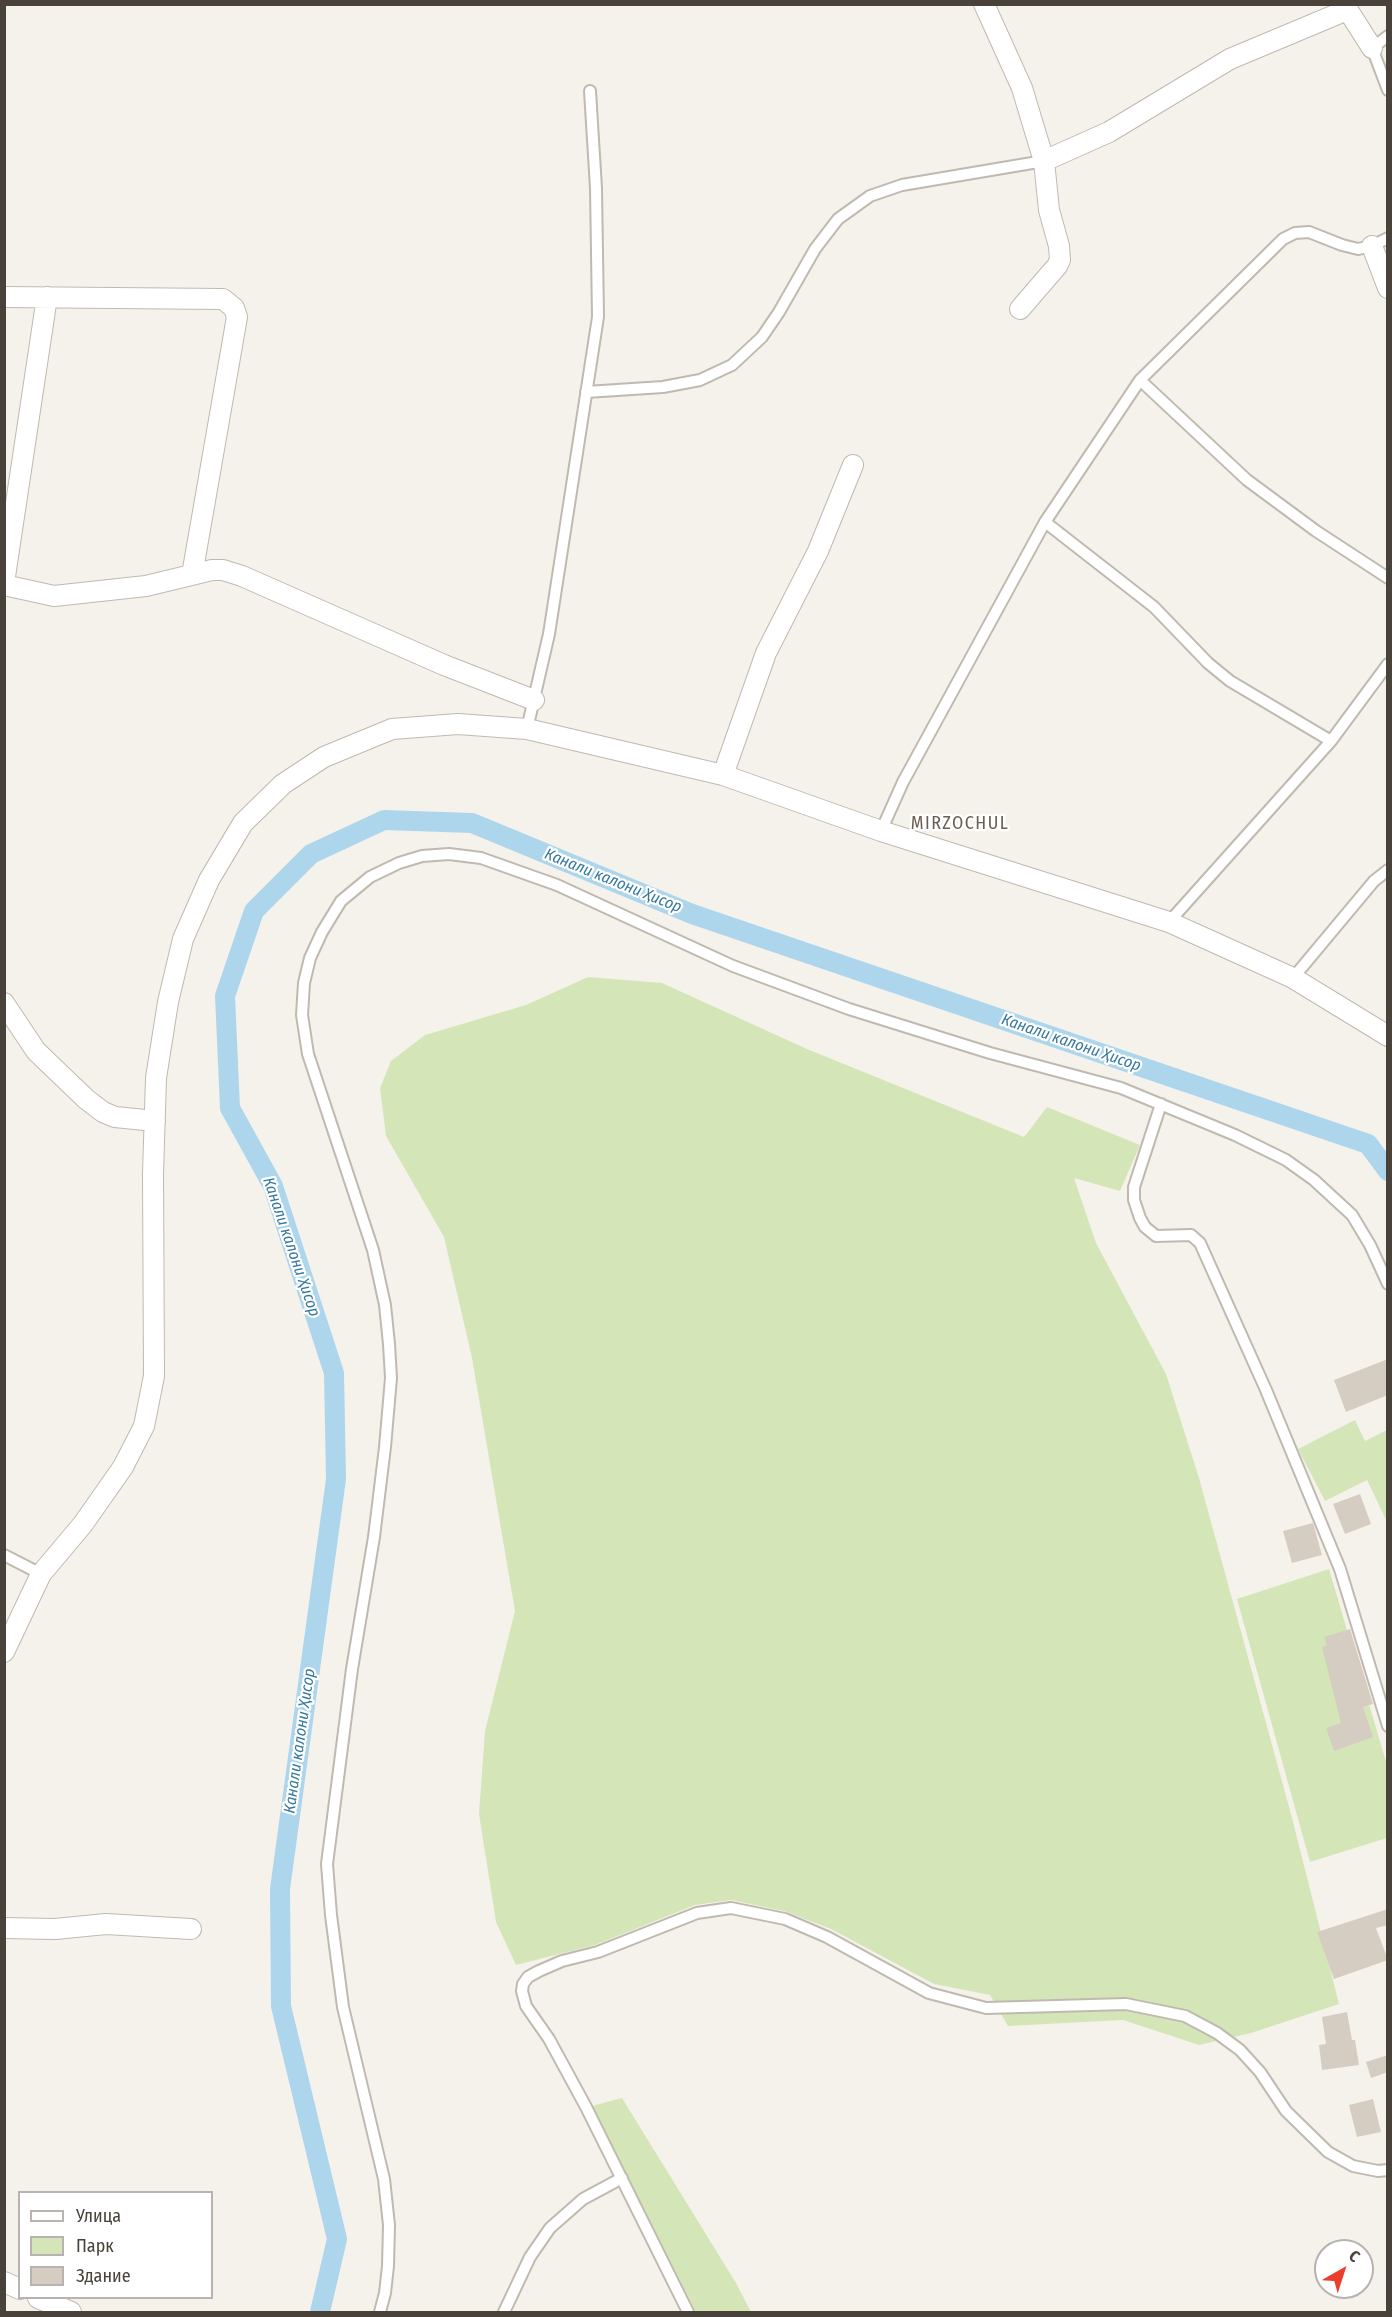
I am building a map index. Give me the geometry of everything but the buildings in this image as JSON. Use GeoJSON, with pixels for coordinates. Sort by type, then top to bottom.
{"type":"FeatureCollection","features":[{"type":"Feature","properties":{"kind":"street"},"geometry":{"type":"LineString","coordinates":[[984,4],[1022,88],[1044,161],[1049,210],[1059,246],[1060,260],[1020,309]]}},
{"type":"Feature","properties":{"kind":"street"},"geometry":{"type":"LineString","coordinates":[[1044,161],[1109,132],[1230,59],[1346,8],[1380,42]]}},
{"type":"Feature","properties":{"kind":"street"},"geometry":{"type":"LineString","coordinates":[[1380,242],[1388,288]]}},
{"type":"Feature","properties":{"kind":"street"},"geometry":{"type":"LineString","coordinates":[[4,297],[223,299],[234,308],[237,317],[192,574]]}},
{"type":"Feature","properties":{"kind":"street"},"geometry":{"type":"LineString","coordinates":[[47,297],[4,584],[54,596],[146,586],[192,574],[223,570],[534,700]]}},
{"type":"Feature","properties":{"kind":"street"},"geometry":{"type":"LineString","coordinates":[[723,775],[766,653],[818,551],[853,465]]}},
{"type":"Feature","properties":{"kind":"street"},"geometry":{"type":"LineString","coordinates":[[4,1652],[41,1574],[83,1524],[123,1467],[144,1426],[154,1376],[156,1078],[168,1002],[183,939],[209,880],[243,823],[283,784],[324,757],[392,729],[458,724],[527,729],[723,775],[881,831],[1169,922],[1293,978],[1388,1036]]}},
{"type":"Feature","properties":{"kind":"street"},"geometry":{"type":"LineString","coordinates":[[4,1003],[36,1050],[86,1099],[103,1112],[115,1117],[155,1121]]}},
{"type":"Feature","properties":{"kind":"street"},"geometry":{"type":"LineString","coordinates":[[4,1928],[55,1929],[106,1924],[191,1929]]}},
{"type":"Feature","properties":{"kind":"street"},"geometry":{"type":"LineString","coordinates":[[4,2282],[18,2288]]}},
{"type":"Feature","properties":{"kind":"street"},"geometry":{"type":"LineString","coordinates":[[40,2299],[72,2313]]}},
{"type":"Feature","properties":{"kind":"lane"},"geometry":{"type":"LineString","coordinates":[[1380,42],[1388,90]]}},
{"type":"Feature","properties":{"kind":"lane"},"geometry":{"type":"LineString","coordinates":[[527,729],[549,634],[598,317],[596,188],[590,91]]}},
{"type":"Feature","properties":{"kind":"lane"},"geometry":{"type":"LineString","coordinates":[[586,392],[663,387],[700,380],[732,364],[762,338],[814,249],[838,219],[870,196],[902,185],[1044,161]]}},
{"type":"Feature","properties":{"kind":"lane"},"geometry":{"type":"LineString","coordinates":[[881,831],[903,782],[1046,522],[1140,380],[1283,239],[1295,233],[1309,232],[1358,249],[1380,242]]}},
{"type":"Feature","properties":{"kind":"lane"},"geometry":{"type":"LineString","coordinates":[[1140,380],[1247,480],[1316,531],[1388,578]]}},
{"type":"Feature","properties":{"kind":"lane"},"geometry":{"type":"LineString","coordinates":[[1046,522],[1155,607],[1208,663],[1230,681],[1331,741]]}},
{"type":"Feature","properties":{"kind":"lane"},"geometry":{"type":"LineString","coordinates":[[1169,922],[1331,741],[1388,664]]}},
{"type":"Feature","properties":{"kind":"lane"},"geometry":{"type":"LineString","coordinates":[[380,2313],[388,2266],[388,2214],[384,2179],[343,2007],[327,1864],[350,1680],[374,1537],[385,1447],[391,1378],[389,1344],[385,1305],[373,1250],[308,1054],[302,1015],[304,983],[310,958],[322,932],[341,901],[370,877],[399,863],[422,856],[449,854],[481,858],[557,885],[734,966],[849,1009],[990,1053],[1121,1088],[1245,1140],[1286,1160],[1314,1180],[1352,1215],[1370,1245],[1388,1284]]}},
{"type":"Feature","properties":{"kind":"lane"},"geometry":{"type":"LineString","coordinates":[[1293,978],[1374,881],[1388,870]]}},
{"type":"Feature","properties":{"kind":"lane"},"geometry":{"type":"LineString","coordinates":[[1161,1104],[1134,1187],[1134,1200],[1140,1218],[1145,1227],[1156,1236],[1191,1235],[1200,1242],[1266,1390],[1340,1569],[1388,1726]]}},
{"type":"Feature","properties":{"kind":"lane"},"geometry":{"type":"LineString","coordinates":[[4,1555],[41,1574]]}},
{"type":"Feature","properties":{"kind":"lane"},"geometry":{"type":"LineString","coordinates":[[688,2313],[622,2178],[549,2038],[526,2006],[522,1991],[523,1984],[528,1977],[562,1961],[598,1952],[697,1914],[731,1908],[785,1919],[827,1937],[929,1993],[986,2008],[1126,2004],[1185,2016],[1218,2033],[1240,2050],[1260,2072],[1286,2111],[1328,2152],[1353,2166],[1378,2171],[1388,2170]]}},
{"type":"Feature","properties":{"kind":"lane"},"geometry":{"type":"LineString","coordinates":[[504,2313],[530,2257],[550,2228],[583,2199],[622,2178]]}},
{"type":"Feature","properties":{"kind":"green space"},"geometry":{"type":"Polygon","coordinates":[[[588,977],[662,983],[807,1049],[1024,1137],[1047,1107],[1140,1145],[1120,1191],[1074,1178],[1096,1243],[1166,1374],[1199,1478],[1292,1818],[1339,2004],[1251,2033],[1199,2045],[1123,2020],[1008,2026],[990,1995],[934,1984],[831,1929],[784,1911],[731,1900],[695,1905],[595,1945],[516,1965],[496,1922],[479,1814],[485,1731],[515,1611],[472,1358],[444,1237],[386,1136],[380,1088],[391,1061],[425,1035],[526,1005],[588,977]]]}},
{"type":"Feature","properties":{"kind":"green space"},"geometry":{"type":"Polygon","coordinates":[[[1355,1420],[1365,1441],[1387,1430],[1387,1522],[1367,1480],[1325,1501],[1298,1449],[1355,1420]]]}},
{"type":"Feature","properties":{"kind":"green space"},"geometry":{"type":"Polygon","coordinates":[[[1329,1569],[1387,1765],[1387,1838],[1310,1862],[1237,1599],[1329,1569]]]}},
{"type":"Feature","properties":{"kind":"green space"},"geometry":{"type":"Polygon","coordinates":[[[622,2098],[736,2283],[751,2312],[696,2312],[592,2106],[622,2098]]]}},
{"type":"Feature","properties":{"kind":"waterway","name":"Канали калони Ҳисор"},"geometry":{"type":"LineString","coordinates":[[320,2312],[337,2239],[281,2006],[280,1889],[336,1479],[334,1373],[273,1186],[230,1108],[225,996],[254,911],[311,854],[384,820],[472,823],[692,914],[1368,1144],[1388,1171]]}},
{"type":"Feature","properties":{"kind":"district","name":"MIRZOCHUL"},"geometry":{"type":"Point","coordinates":[960,824]}}]}
